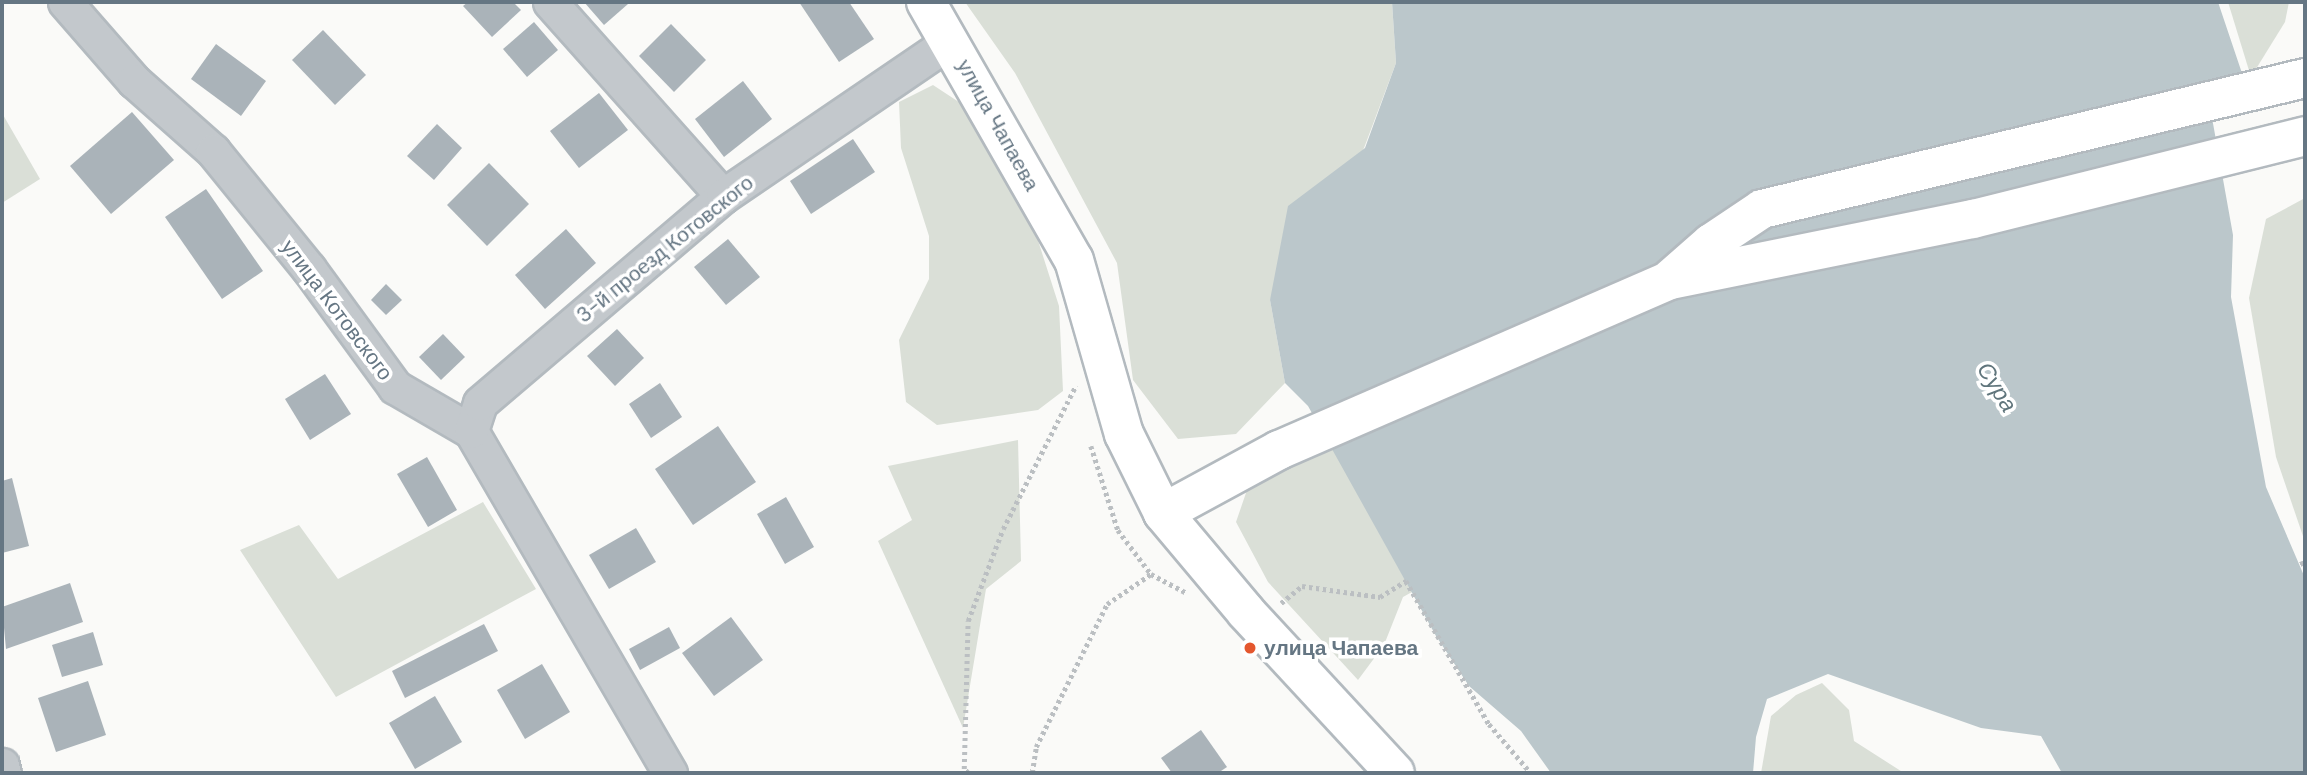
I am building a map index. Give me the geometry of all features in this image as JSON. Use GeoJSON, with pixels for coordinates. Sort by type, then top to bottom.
{"type":"FeatureCollection","features":[{"type":"Feature","properties":{"kind":"main road","name":"улица Чапаева"},"geometry":{"type":"LineString","coordinates":[[926,2],[1074,260],[1124,434],[1163,513],[1246,612],[1395,773]]}},
{"type":"Feature","properties":{"kind":"main road"},"geometry":{"type":"LineString","coordinates":[[1670,280],[1711,243],[1762,209],[2304,78]]}},
{"type":"Feature","properties":{"kind":"main road"},"geometry":{"type":"LineString","coordinates":[[1163,513],[1279,450],[1670,280],[1973,219],[2302,137]]}},
{"type":"Feature","properties":{"kind":"street","name":"улица Котовского"},"geometry":{"type":"LineString","coordinates":[[65,2],[134,81],[213,151],[309,269],[395,387],[471,431],[670,773]]}},
{"type":"Feature","properties":{"kind":"street"},"geometry":{"type":"LineString","coordinates":[[550,2],[723,195]]}},
{"type":"Feature","properties":{"kind":"street","name":"3-й проезд Котовского"},"geometry":{"type":"LineString","coordinates":[[471,431],[480,403],[723,195],[950,41]]}},
{"type":"Feature","properties":{"kind":"street"},"geometry":{"type":"LineString","coordinates":[[2,765],[4,773]]}},
{"type":"Feature","properties":{"kind":"path"},"geometry":{"type":"LineString","coordinates":[[968,773],[964,769],[968,621],[1003,529],[1048,433],[1099,345]]}},
{"type":"Feature","properties":{"kind":"path"},"geometry":{"type":"LineString","coordinates":[[1032,773],[1036,747],[1107,604],[1151,574]]}},
{"type":"Feature","properties":{"kind":"path"},"geometry":{"type":"LineString","coordinates":[[1272,611],[1302,586],[1380,597],[1406,581],[1489,724],[1531,773]]}},
{"type":"Feature","properties":{"kind":"shaded area"},"geometry":{"type":"Polygon","coordinates":[[[965,2],[1392,2],[1396,63],[1364,148],[1270,300],[1285,383],[1236,434],[1178,439],[1133,380],[1117,263],[1015,73],[965,2]]]}},
{"type":"Feature","properties":{"kind":"shaded area"},"geometry":{"type":"Polygon","coordinates":[[[2228,2],[2289,2],[2285,22],[2251,77],[2228,2]]]}},
{"type":"Feature","properties":{"kind":"shaded area"},"geometry":{"type":"Polygon","coordinates":[[[933,85],[971,110],[1018,178],[1059,306],[1063,391],[1038,410],[937,425],[906,402],[899,340],[929,279],[929,236],[901,148],[899,102],[933,85]]]}},
{"type":"Feature","properties":{"kind":"shaded area"},"geometry":{"type":"Polygon","coordinates":[[[2,113],[40,179],[2,203],[2,113]]]}},
{"type":"Feature","properties":{"kind":"shaded area"},"geometry":{"type":"Polygon","coordinates":[[[2305,198],[2305,542],[2276,457],[2249,298],[2266,219],[2305,198]]]}},
{"type":"Feature","properties":{"kind":"shaded area"},"geometry":{"type":"Polygon","coordinates":[[[1018,440],[1021,561],[986,589],[963,728],[878,541],[912,520],[888,466],[1018,440]]]}},
{"type":"Feature","properties":{"kind":"shaded area"},"geometry":{"type":"Polygon","coordinates":[[[1332,447],[1412,592],[1403,597],[1384,645],[1358,680],[1268,582],[1236,522],[1247,490],[1332,447]]]}},
{"type":"Feature","properties":{"kind":"shaded area"},"geometry":{"type":"Polygon","coordinates":[[[483,502],[536,589],[336,697],[240,550],[299,525],[338,579],[483,502]]]}},
{"type":"Feature","properties":{"kind":"shaded area"},"geometry":{"type":"Polygon","coordinates":[[[1822,683],[1849,710],[1854,741],[1904,773],[1761,773],[1771,716],[1796,695],[1822,683]]]}},
{"type":"Feature","properties":{"kind":"water","name":"Сура"},"geometry":{"type":"Polygon","coordinates":[[[1392,2],[2218,2],[2248,91],[2209,101],[2233,235],[2231,297],[2266,487],[2305,578],[2305,773],[2062,773],[2041,736],[1981,728],[1828,674],[1767,699],[1756,737],[1753,773],[1551,773],[1521,731],[1469,686],[1436,636],[1308,406],[1285,383],[1270,300],[1288,206],[1365,148],[1396,63],[1392,2]]]}},
{"type":"Feature","properties":{"kind":"building"},"geometry":{"type":"Polygon","coordinates":[[[468,2],[513,2],[521,10],[492,37],[463,6],[468,2]]]}},
{"type":"Feature","properties":{"kind":"building"},"geometry":{"type":"Polygon","coordinates":[[[584,2],[627,2],[628,4],[604,25],[584,2]]]}},
{"type":"Feature","properties":{"kind":"building"},"geometry":{"type":"Polygon","coordinates":[[[799,2],[849,2],[874,39],[839,62],[799,2]]]}},
{"type":"Feature","properties":{"kind":"building"},"geometry":{"type":"Polygon","coordinates":[[[534,22],[558,50],[527,77],[503,49],[534,22]]]}},
{"type":"Feature","properties":{"kind":"building"},"geometry":{"type":"Polygon","coordinates":[[[671,24],[706,60],[674,92],[639,56],[671,24]]]}},
{"type":"Feature","properties":{"kind":"building"},"geometry":{"type":"Polygon","coordinates":[[[323,30],[366,75],[335,105],[292,60],[323,30]]]}},
{"type":"Feature","properties":{"kind":"building"},"geometry":{"type":"Polygon","coordinates":[[[216,44],[266,81],[241,116],[191,79],[216,44]]]}},
{"type":"Feature","properties":{"kind":"building"},"geometry":{"type":"Polygon","coordinates":[[[743,81],[772,119],[724,157],[695,119],[743,81]]]}},
{"type":"Feature","properties":{"kind":"building"},"geometry":{"type":"Polygon","coordinates":[[[599,93],[628,130],[579,168],[550,131],[599,93]]]}},
{"type":"Feature","properties":{"kind":"building"},"geometry":{"type":"Polygon","coordinates":[[[132,112],[174,160],[111,214],[70,166],[132,112]]]}},
{"type":"Feature","properties":{"kind":"building"},"geometry":{"type":"Polygon","coordinates":[[[437,124],[462,148],[434,180],[407,156],[437,124]]]}},
{"type":"Feature","properties":{"kind":"building"},"geometry":{"type":"Polygon","coordinates":[[[853,139],[875,172],[811,214],[790,181],[853,139]]]}},
{"type":"Feature","properties":{"kind":"building"},"geometry":{"type":"Polygon","coordinates":[[[489,163],[529,204],[487,246],[447,205],[489,163]]]}},
{"type":"Feature","properties":{"kind":"building"},"geometry":{"type":"Polygon","coordinates":[[[206,189],[263,271],[222,299],[165,217],[206,189]]]}},
{"type":"Feature","properties":{"kind":"building"},"geometry":{"type":"Polygon","coordinates":[[[566,229],[596,263],[545,309],[515,275],[566,229]]]}},
{"type":"Feature","properties":{"kind":"building"},"geometry":{"type":"Polygon","coordinates":[[[728,239],[760,277],[726,305],[694,267],[728,239]]]}},
{"type":"Feature","properties":{"kind":"building"},"geometry":{"type":"Polygon","coordinates":[[[386,284],[402,300],[386,315],[371,300],[386,284]]]}},
{"type":"Feature","properties":{"kind":"building"},"geometry":{"type":"Polygon","coordinates":[[[617,329],[644,358],[615,386],[587,356],[617,329]]]}},
{"type":"Feature","properties":{"kind":"building"},"geometry":{"type":"Polygon","coordinates":[[[443,334],[465,357],[441,380],[419,357],[443,334]]]}},
{"type":"Feature","properties":{"kind":"building"},"geometry":{"type":"Polygon","coordinates":[[[325,374],[351,414],[310,440],[285,399],[325,374]]]}},
{"type":"Feature","properties":{"kind":"building"},"geometry":{"type":"Polygon","coordinates":[[[660,383],[682,417],[651,438],[629,404],[660,383]]]}},
{"type":"Feature","properties":{"kind":"building"},"geometry":{"type":"Polygon","coordinates":[[[718,426],[756,482],[693,525],[655,469],[718,426]]]}},
{"type":"Feature","properties":{"kind":"building"},"geometry":{"type":"Polygon","coordinates":[[[427,457],[457,510],[428,527],[397,474],[427,457]]]}},
{"type":"Feature","properties":{"kind":"building"},"geometry":{"type":"Polygon","coordinates":[[[12,478],[29,546],[2,553],[2,481],[12,478]]]}},
{"type":"Feature","properties":{"kind":"building"},"geometry":{"type":"Polygon","coordinates":[[[786,497],[814,547],[785,564],[757,514],[786,497]]]}},
{"type":"Feature","properties":{"kind":"building"},"geometry":{"type":"Polygon","coordinates":[[[636,528],[656,562],[609,589],[589,555],[636,528]]]}},
{"type":"Feature","properties":{"kind":"building"},"geometry":{"type":"Polygon","coordinates":[[[70,583],[83,622],[6,649],[2,607],[70,583]]]}},
{"type":"Feature","properties":{"kind":"building"},"geometry":{"type":"Polygon","coordinates":[[[731,617],[763,660],[714,696],[682,653],[731,617]]]}},
{"type":"Feature","properties":{"kind":"building"},"geometry":{"type":"Polygon","coordinates":[[[484,624],[498,651],[405,698],[392,671],[484,624]]]}},
{"type":"Feature","properties":{"kind":"building"},"geometry":{"type":"Polygon","coordinates":[[[669,627],[680,648],[640,670],[629,649],[669,627]]]}},
{"type":"Feature","properties":{"kind":"building"},"geometry":{"type":"Polygon","coordinates":[[[93,632],[103,665],[62,677],[52,645],[93,632]]]}},
{"type":"Feature","properties":{"kind":"building"},"geometry":{"type":"Polygon","coordinates":[[[542,664],[570,712],[525,739],[497,690],[542,664]]]}},
{"type":"Feature","properties":{"kind":"building"},"geometry":{"type":"Polygon","coordinates":[[[88,681],[106,735],[56,752],[38,698],[88,681]]]}},
{"type":"Feature","properties":{"kind":"building"},"geometry":{"type":"Polygon","coordinates":[[[435,696],[462,742],[415,769],[389,723],[435,696]]]}},
{"type":"Feature","properties":{"kind":"building"},"geometry":{"type":"Polygon","coordinates":[[[1201,730],[1227,767],[1218,773],[1172,773],[1161,758],[1201,730]]]}},
{"type":"Feature","properties":{"kind":"place","name":"улица Чапаева"},"geometry":{"type":"Point","coordinates":[1250,648]}}]}
